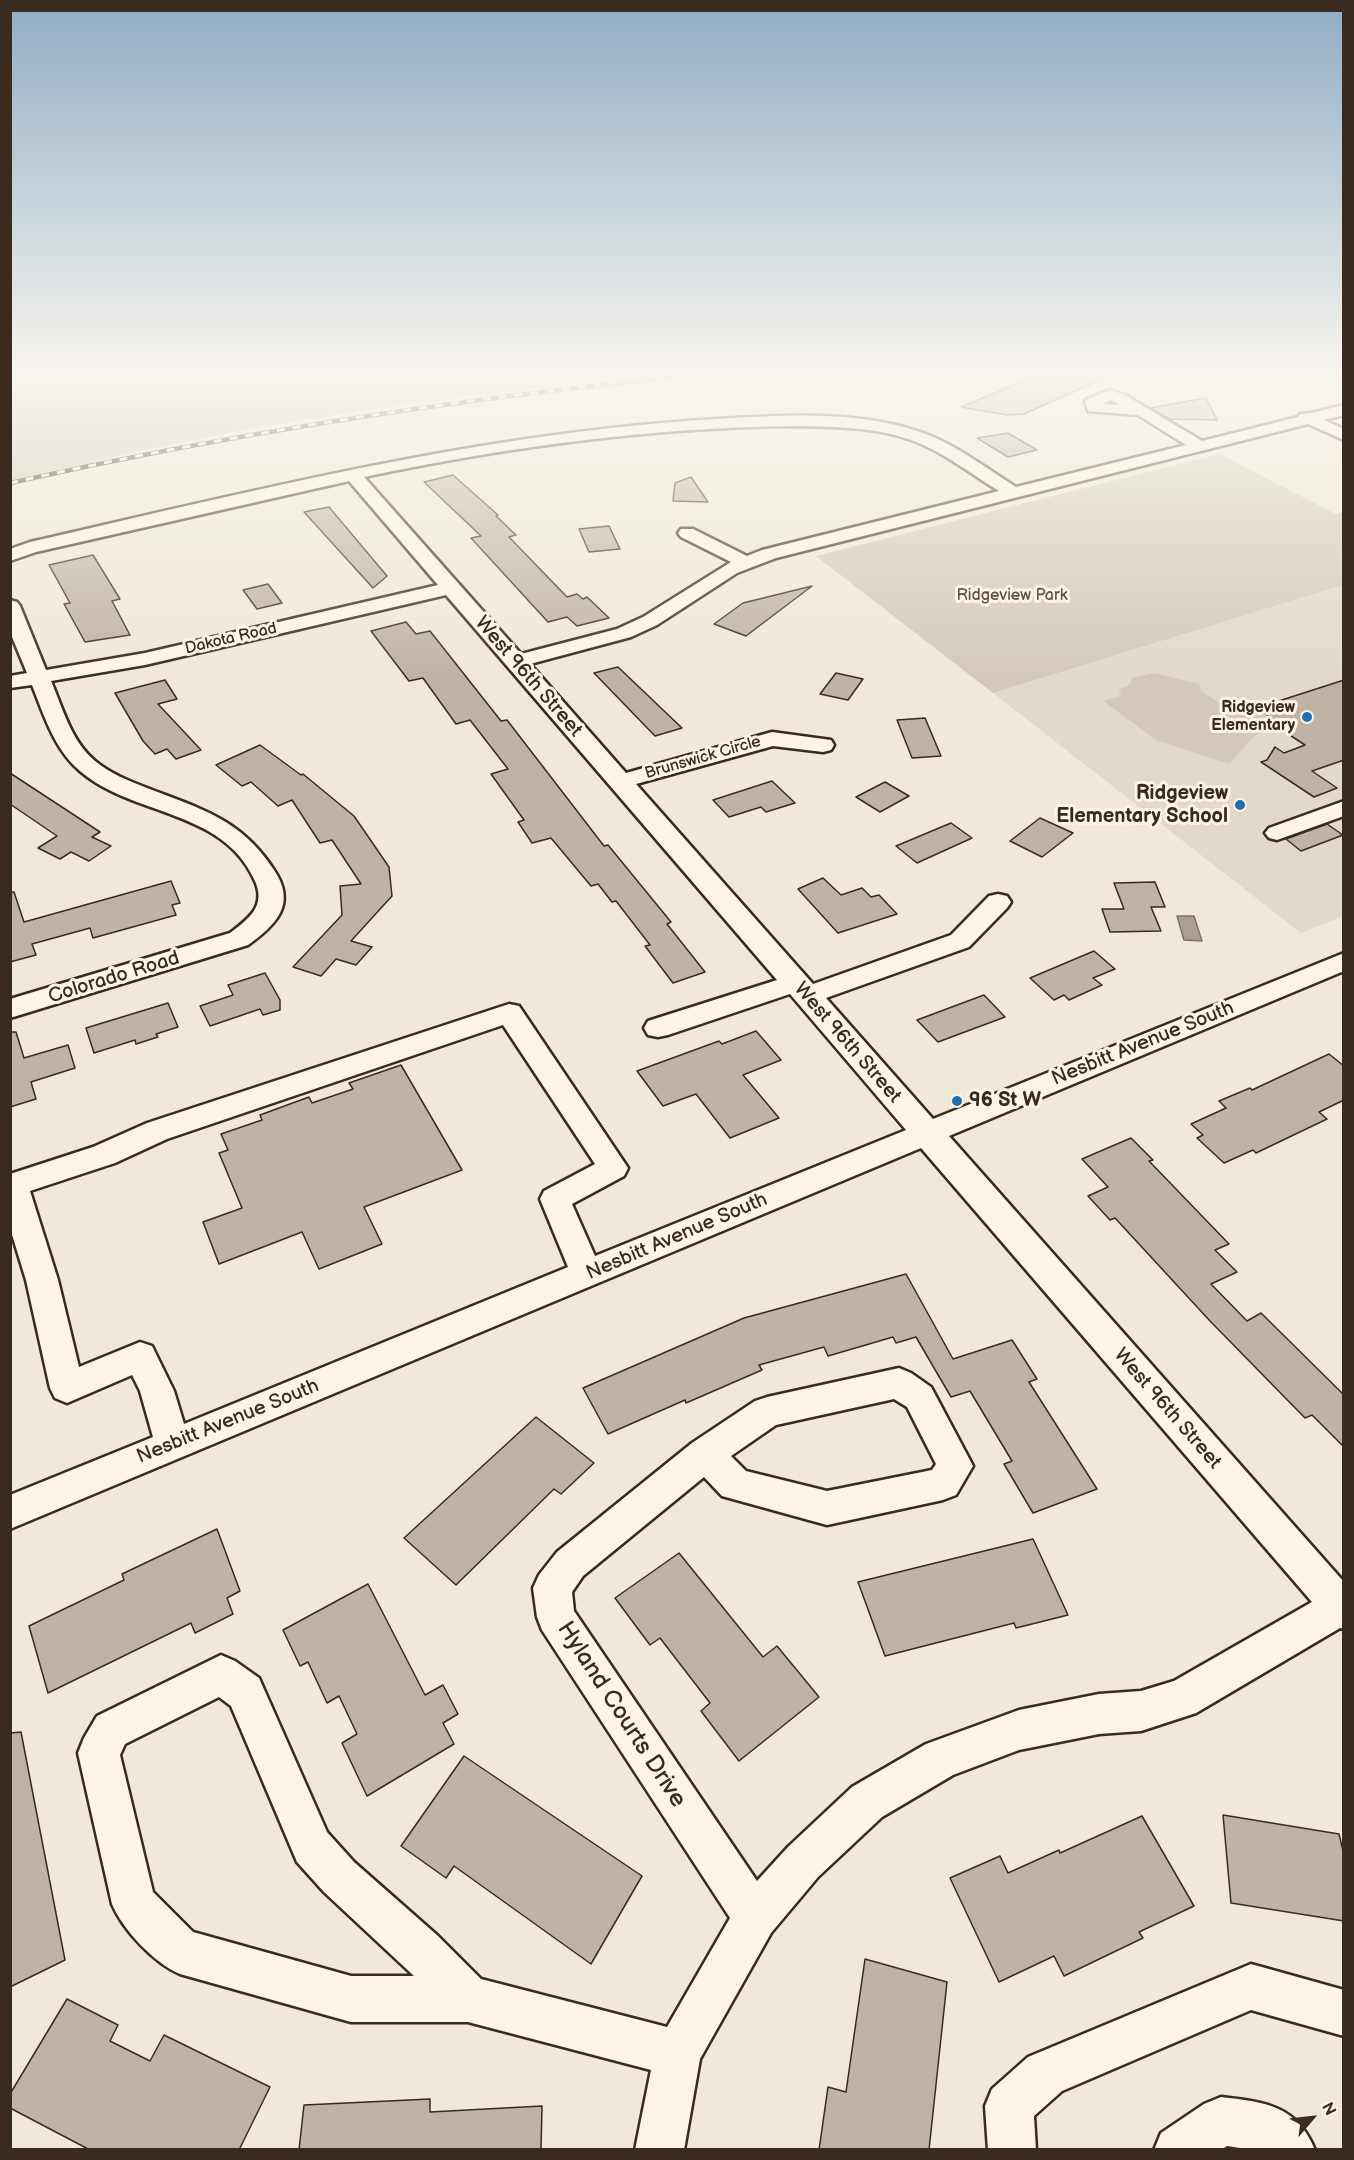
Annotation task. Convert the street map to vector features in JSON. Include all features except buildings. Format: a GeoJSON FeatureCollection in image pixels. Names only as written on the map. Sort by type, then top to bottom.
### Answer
{"type":"FeatureCollection","features":[{"type":"Feature","properties":{"kind":"street"},"geometry":{"type":"LineString","coordinates":[[10,556],[30,548],[340,477]]}},
{"type":"Feature","properties":{"kind":"street","name":"West 96th Street"},"geometry":{"type":"LineString","coordinates":[[354,477],[1342,1609]]}},
{"type":"Feature","properties":{"kind":"street"},"geometry":{"type":"LineString","coordinates":[[987,477],[1013,493]]}},
{"type":"Feature","properties":{"kind":"street"},"geometry":{"type":"LineString","coordinates":[[515,662],[624,633],[650,621],[714,579],[745,562],[1075,477]]}},
{"type":"Feature","properties":{"kind":"street"},"geometry":{"type":"LineString","coordinates":[[687,533],[745,562]]}},
{"type":"Feature","properties":{"kind":"street","name":"Dakota Road"},"geometry":{"type":"LineString","coordinates":[[10,682],[167,654],[450,588]]}},
{"type":"Feature","properties":{"kind":"street","name":"Colorado Road"},"geometry":{"type":"LineString","coordinates":[[10,606],[63,735],[72,751],[108,780],[195,813],[221,827],[243,844],[260,864],[271,884],[273,898],[269,913],[258,926],[239,939],[10,1009]]}},
{"type":"Feature","properties":{"kind":"street","name":"Brunswick Circle"},"geometry":{"type":"LineString","coordinates":[[619,782],[772,739],[823,745]]}},
{"type":"Feature","properties":{"kind":"street"},"geometry":{"type":"LineString","coordinates":[[1277,833],[1344,808]]}},
{"type":"Feature","properties":{"kind":"street"},"geometry":{"type":"LineString","coordinates":[[658,1028],[800,990],[960,941],[998,902]]}},
{"type":"Feature","properties":{"kind":"street","name":"Nesbitt Avenue South"},"geometry":{"type":"LineString","coordinates":[[10,1512],[1344,961]]}},
{"type":"Feature","properties":{"kind":"street"},"geometry":{"type":"LineString","coordinates":[[173,1445],[157,1391],[140,1356],[67,1388],[42,1280],[13,1185],[104,1155],[157,1131],[508,1013],[614,1168],[555,1199],[587,1274]]}},
{"type":"Feature","properties":{"kind":"street","name":"Hyland Courts Drive"},"geometry":{"type":"LineString","coordinates":[[705,1454],[735,1485],[827,1508],[943,1484],[955,1466],[919,1397],[899,1383],[767,1412],[705,1454],[570,1564],[552,1588],[556,1617],[755,1917]]}},
{"type":"Feature","properties":{"kind":"street"},"geometry":{"type":"LineString","coordinates":[[659,2150],[678,2053],[755,1917],[803,1862],[867,1802],[940,1759],[1019,1730],[1099,1714],[1141,1711],[1182,1699],[1342,1609]]}},
{"type":"Feature","properties":{"kind":"street"},"geometry":{"type":"LineString","coordinates":[[468,1999],[422,1952],[339,1877],[312,1847],[245,1692],[221,1675],[111,1730],[99,1753],[134,1904],[180,1951],[351,1998],[468,1999],[678,2053]]}},
{"type":"Feature","properties":{"kind":"street"},"geometry":{"type":"LineString","coordinates":[[1012,2150],[1009,2106],[1045,2074],[1240,1991],[1251,1987],[1344,2013]]}},
{"type":"Feature","properties":{"kind":"street"},"geometry":{"type":"LineString","coordinates":[[1178,2150],[1221,2121],[1266,2127],[1291,2150]]}},
{"type":"Feature","properties":{"kind":"shaded area","name":"Ridgeview Elementary School"},"geometry":{"type":"Polygon","coordinates":[[[1343,585],[1343,916],[1301,933],[993,693],[1343,585]]]}},
{"type":"Feature","properties":{"kind":"shaded area"},"geometry":{"type":"Polygon","coordinates":[[[1177,916],[1194,916],[1202,941],[1184,940],[1177,916]]]}},
{"type":"Feature","properties":{"kind":"green space"},"geometry":{"type":"Polygon","coordinates":[[[11,477],[26,477],[11,480],[11,477]]]}},
{"type":"Feature","properties":{"kind":"green space","name":"Ridgeview Park"},"geometry":{"type":"Polygon","coordinates":[[[1129,477],[1263,477],[1336,514],[1343,512],[1343,585],[993,693],[816,556],[1129,477]]]}},
{"type":"Feature","properties":{"kind":"green space"},"geometry":{"type":"Polygon","coordinates":[[[1155,673],[1199,684],[1201,691],[1221,704],[1247,703],[1284,727],[1255,735],[1229,764],[1156,740],[1103,701],[1121,696],[1119,689],[1128,686],[1133,678],[1155,673]]]}},
{"type":"Feature","properties":{"kind":"railway"},"geometry":{"type":"LineString","coordinates":[[10,483],[39,477]]}},
{"type":"Feature","properties":{"kind":"place","name":"Ridgeview Elementary"},"geometry":{"type":"Point","coordinates":[1307,717]}},
{"type":"Feature","properties":{"kind":"place","name":"Ridgeview Elementary School"},"geometry":{"type":"Point","coordinates":[1240,805]}},
{"type":"Feature","properties":{"kind":"place","name":"96 St W"},"geometry":{"type":"Point","coordinates":[957,1101]}}]}
